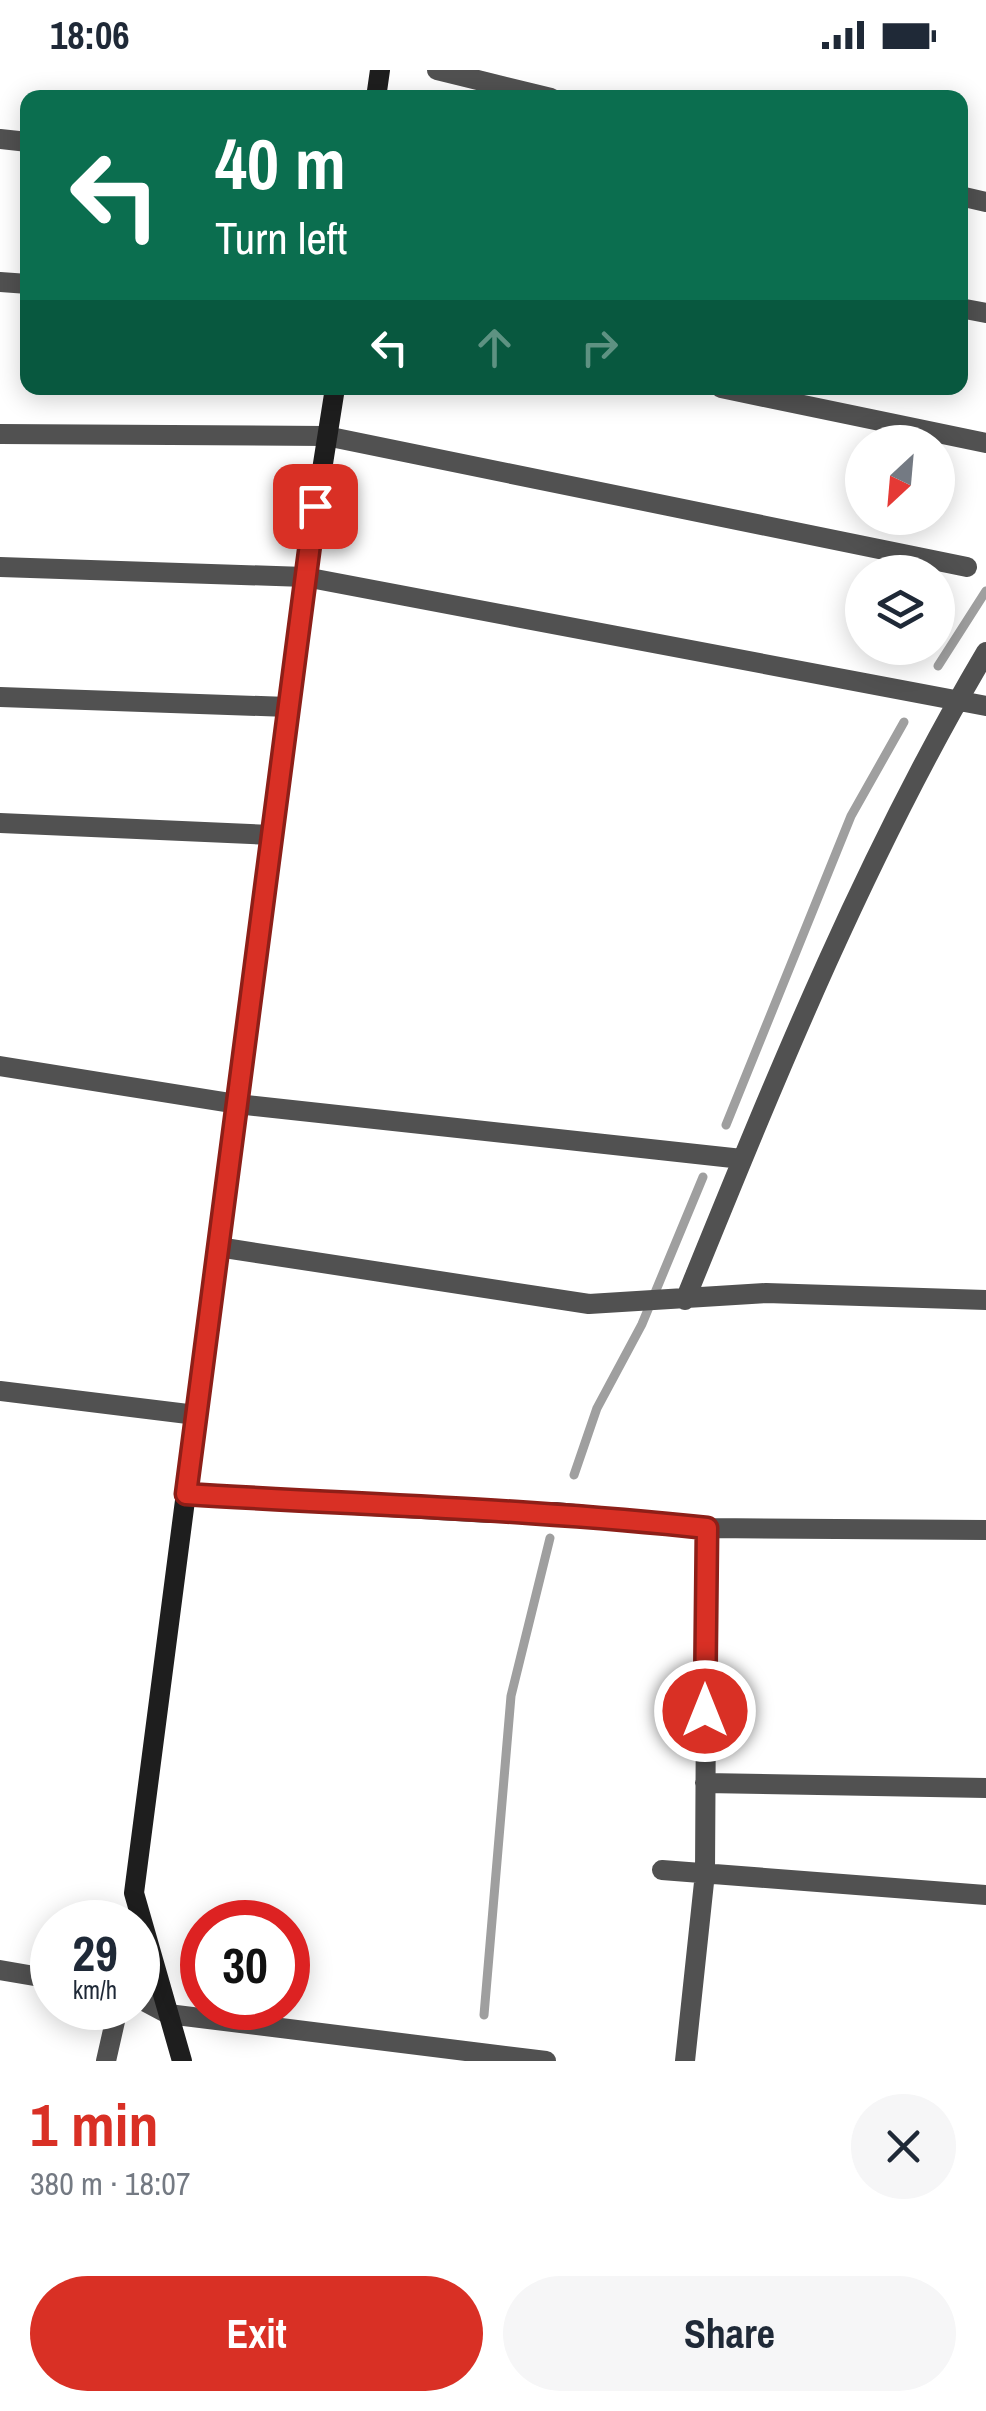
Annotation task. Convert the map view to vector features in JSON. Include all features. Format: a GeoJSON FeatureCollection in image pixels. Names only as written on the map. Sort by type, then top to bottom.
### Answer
{"type":"FeatureCollection","features":[{"type":"Feature","properties":{"kind":"street"},"geometry":{"type":"LineString","coordinates":[[437,70],[518,90]]}},
{"type":"Feature","properties":{"kind":"street"},"geometry":{"type":"LineString","coordinates":[[133,1900],[305,577],[334,395]]}},
{"type":"Feature","properties":{"kind":"street"},"geometry":{"type":"LineString","coordinates":[[755,395],[986,443]]}},
{"type":"Feature","properties":{"kind":"street"},"geometry":{"type":"LineString","coordinates":[[0,434],[326,436],[966,568]]}},
{"type":"Feature","properties":{"kind":"street"},"geometry":{"type":"LineString","coordinates":[[0,568],[305,577],[986,706]]}},
{"type":"Feature","properties":{"kind":"street"},"geometry":{"type":"LineString","coordinates":[[685,1300],[811,989],[957,701],[986,652]]}},
{"type":"Feature","properties":{"kind":"street"},"geometry":{"type":"LineString","coordinates":[[0,697],[288,707]]}},
{"type":"Feature","properties":{"kind":"street"},"geometry":{"type":"LineString","coordinates":[[0,823],[271,835]]}},
{"type":"Feature","properties":{"kind":"street"},"geometry":{"type":"LineString","coordinates":[[0,1066],[236,1104],[742,1160]]}},
{"type":"Feature","properties":{"kind":"street"},"geometry":{"type":"LineString","coordinates":[[218,1246],[589,1304],[766,1293],[986,1300]]}},
{"type":"Feature","properties":{"kind":"street"},"geometry":{"type":"LineString","coordinates":[[0,1391],[196,1415]]}},
{"type":"Feature","properties":{"kind":"street"},"geometry":{"type":"LineString","coordinates":[[186,1494],[490,1513],[556,1512],[707,1528],[986,1530]]}},
{"type":"Feature","properties":{"kind":"street"},"geometry":{"type":"LineString","coordinates":[[686,2061],[704,1873],[707,1528]]}},
{"type":"Feature","properties":{"kind":"street"},"geometry":{"type":"LineString","coordinates":[[705,1783],[986,1788]]}},
{"type":"Feature","properties":{"kind":"street"},"geometry":{"type":"LineString","coordinates":[[662,1870],[986,1894]]}},
{"type":"Feature","properties":{"kind":"street"},"geometry":{"type":"LineString","coordinates":[[134,1892],[182,2061]]}},
{"type":"Feature","properties":{"kind":"street"},"geometry":{"type":"LineString","coordinates":[[0,1970],[30,1975]]}},
{"type":"Feature","properties":{"kind":"street"},"geometry":{"type":"LineString","coordinates":[[160,2010],[168,2014],[546,2061]]}},
{"type":"Feature","properties":{"kind":"street"},"geometry":{"type":"LineString","coordinates":[[106,2061],[113,2030]]}},
{"type":"Feature","properties":{"kind":"waterway"},"geometry":{"type":"LineString","coordinates":[[938,666],[986,591]]}},
{"type":"Feature","properties":{"kind":"waterway"},"geometry":{"type":"LineString","coordinates":[[726,1125],[851,816],[904,722]]}},
{"type":"Feature","properties":{"kind":"waterway"},"geometry":{"type":"LineString","coordinates":[[574,1475],[597,1408],[642,1324],[703,1177]]}},
{"type":"Feature","properties":{"kind":"waterway"},"geometry":{"type":"LineString","coordinates":[[484,2015],[511,1696],[550,1538]]}},
{"type":"Feature","properties":{"kind":"route"},"geometry":{"type":"LineString","coordinates":[[315,506],[186,1494],[490,1513],[556,1512],[707,1528],[705,1711]]}}]}
